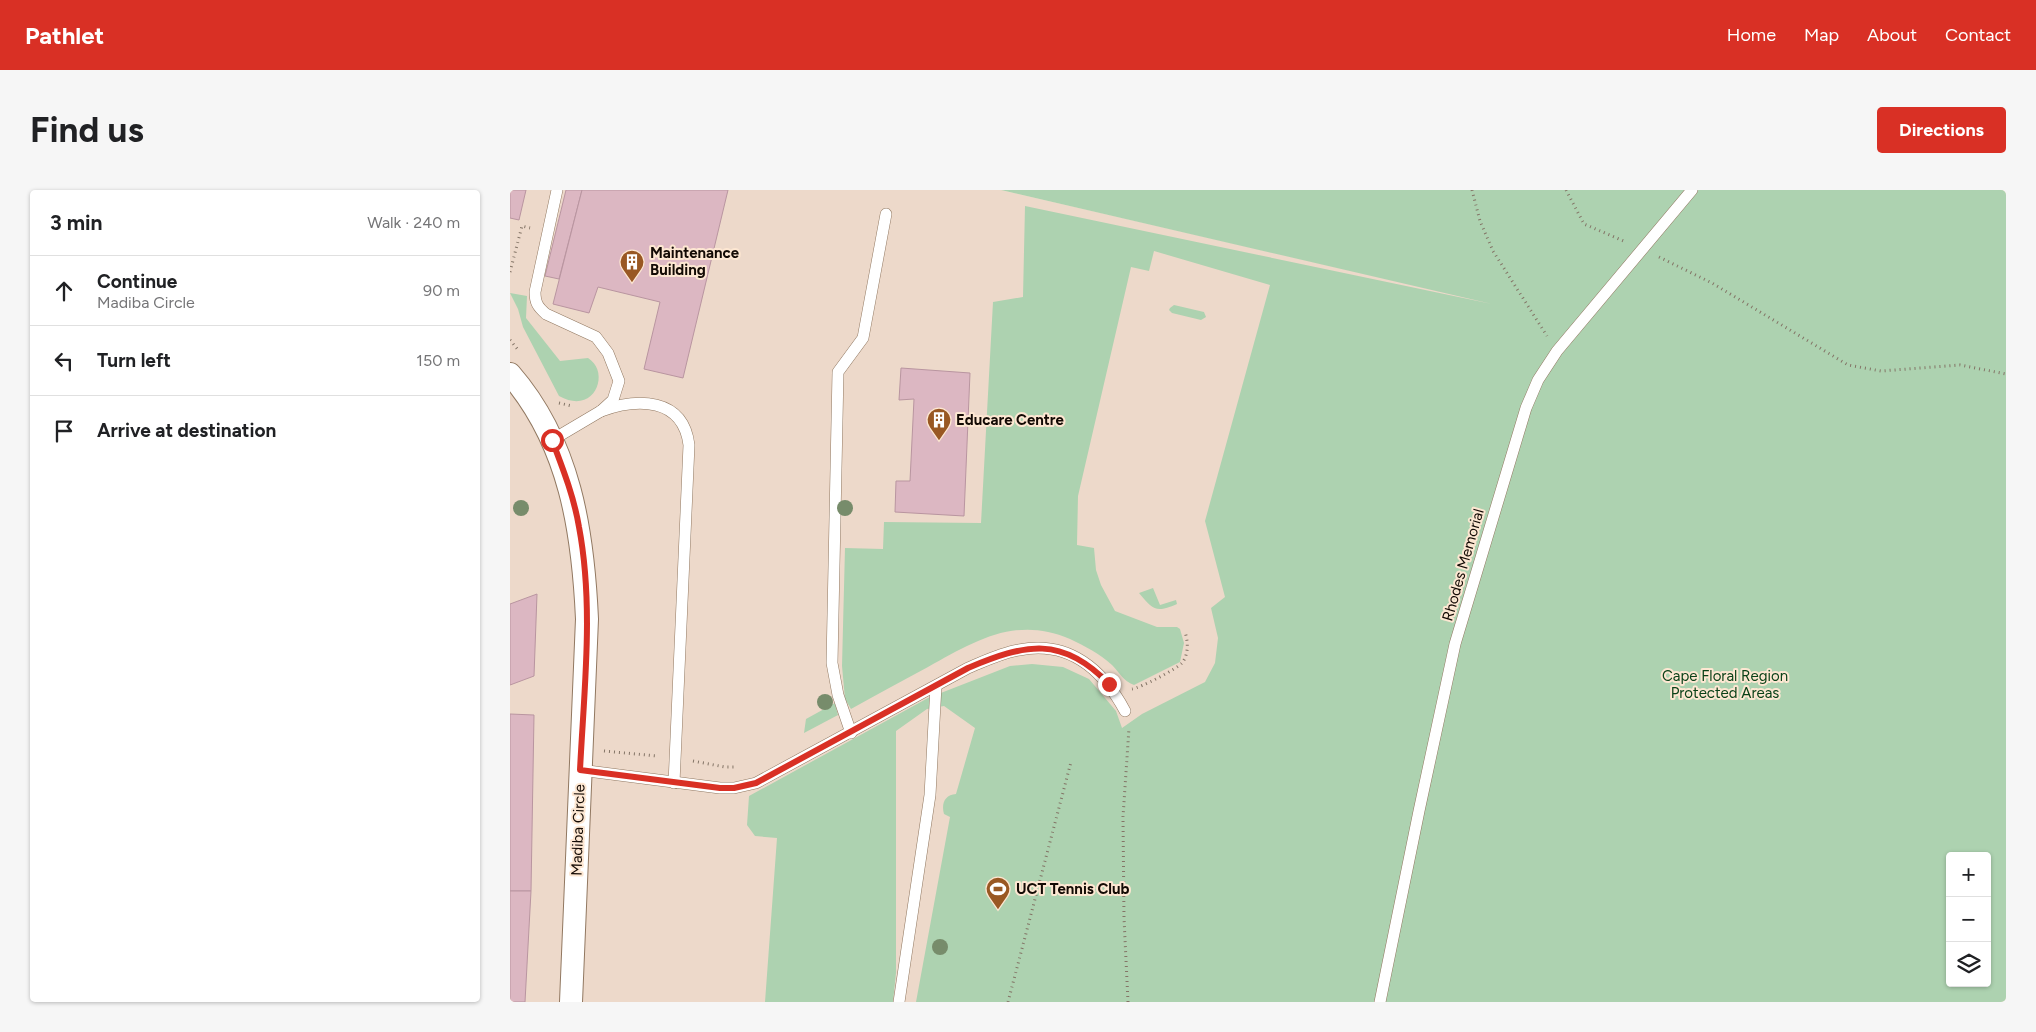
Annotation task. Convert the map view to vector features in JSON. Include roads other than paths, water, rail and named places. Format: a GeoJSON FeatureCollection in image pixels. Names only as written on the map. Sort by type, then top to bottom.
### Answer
{"type":"FeatureCollection","features":[{"type":"Feature","properties":{"kind":"street","name":"Madiba Circle"},"geometry":{"type":"LineString","coordinates":[[510,374],[533,406],[552,440],[571,492],[579,527],[585,574],[587,618],[571,1002]]}},
{"type":"Feature","properties":{"kind":"lane"},"geometry":{"type":"LineString","coordinates":[[552,440],[601,411],[613,400],[619,381],[603,344],[588,332],[546,314],[539,308],[535,300],[535,292],[557,190]]}},
{"type":"Feature","properties":{"kind":"lane","name":"Rhodes Memorial"},"geometry":{"type":"LineString","coordinates":[[1380,1002],[1455,644],[1526,408],[1538,380],[1557,351],[1692,190]]}},
{"type":"Feature","properties":{"kind":"lane"},"geometry":{"type":"LineString","coordinates":[[851,733],[838,695],[832,663],[838,372],[863,338],[886,214]]}},
{"type":"Feature","properties":{"kind":"lane"},"geometry":{"type":"LineString","coordinates":[[601,411],[631,403],[650,404],[667,408],[680,418],[688,432],[689,445],[674,783]]}},
{"type":"Feature","properties":{"kind":"lane"},"geometry":{"type":"LineString","coordinates":[[580,770],[720,788],[734,788],[756,783],[968,668],[999,655],[1019,650],[1053,649],[1071,655],[1097,671],[1109,684],[1125,711]]}},
{"type":"Feature","properties":{"kind":"lane"},"geometry":{"type":"LineString","coordinates":[[899,1002],[930,795],[936,686]]}},
{"type":"Feature","properties":{"kind":"place","name":"Maintenance Building"},"geometry":{"type":"Point","coordinates":[632,283]}},
{"type":"Feature","properties":{"kind":"place","name":"Educare Centre"},"geometry":{"type":"Point","coordinates":[939,441]}},
{"type":"Feature","properties":{"kind":"place","name":"UCT Tennis Club"},"geometry":{"type":"Point","coordinates":[998,910]}},
{"type":"Feature","properties":{"kind":"park label","name":"Cape Floral Region Protected Areas"},"geometry":{"type":"Point","coordinates":[1725,684]}}]}
